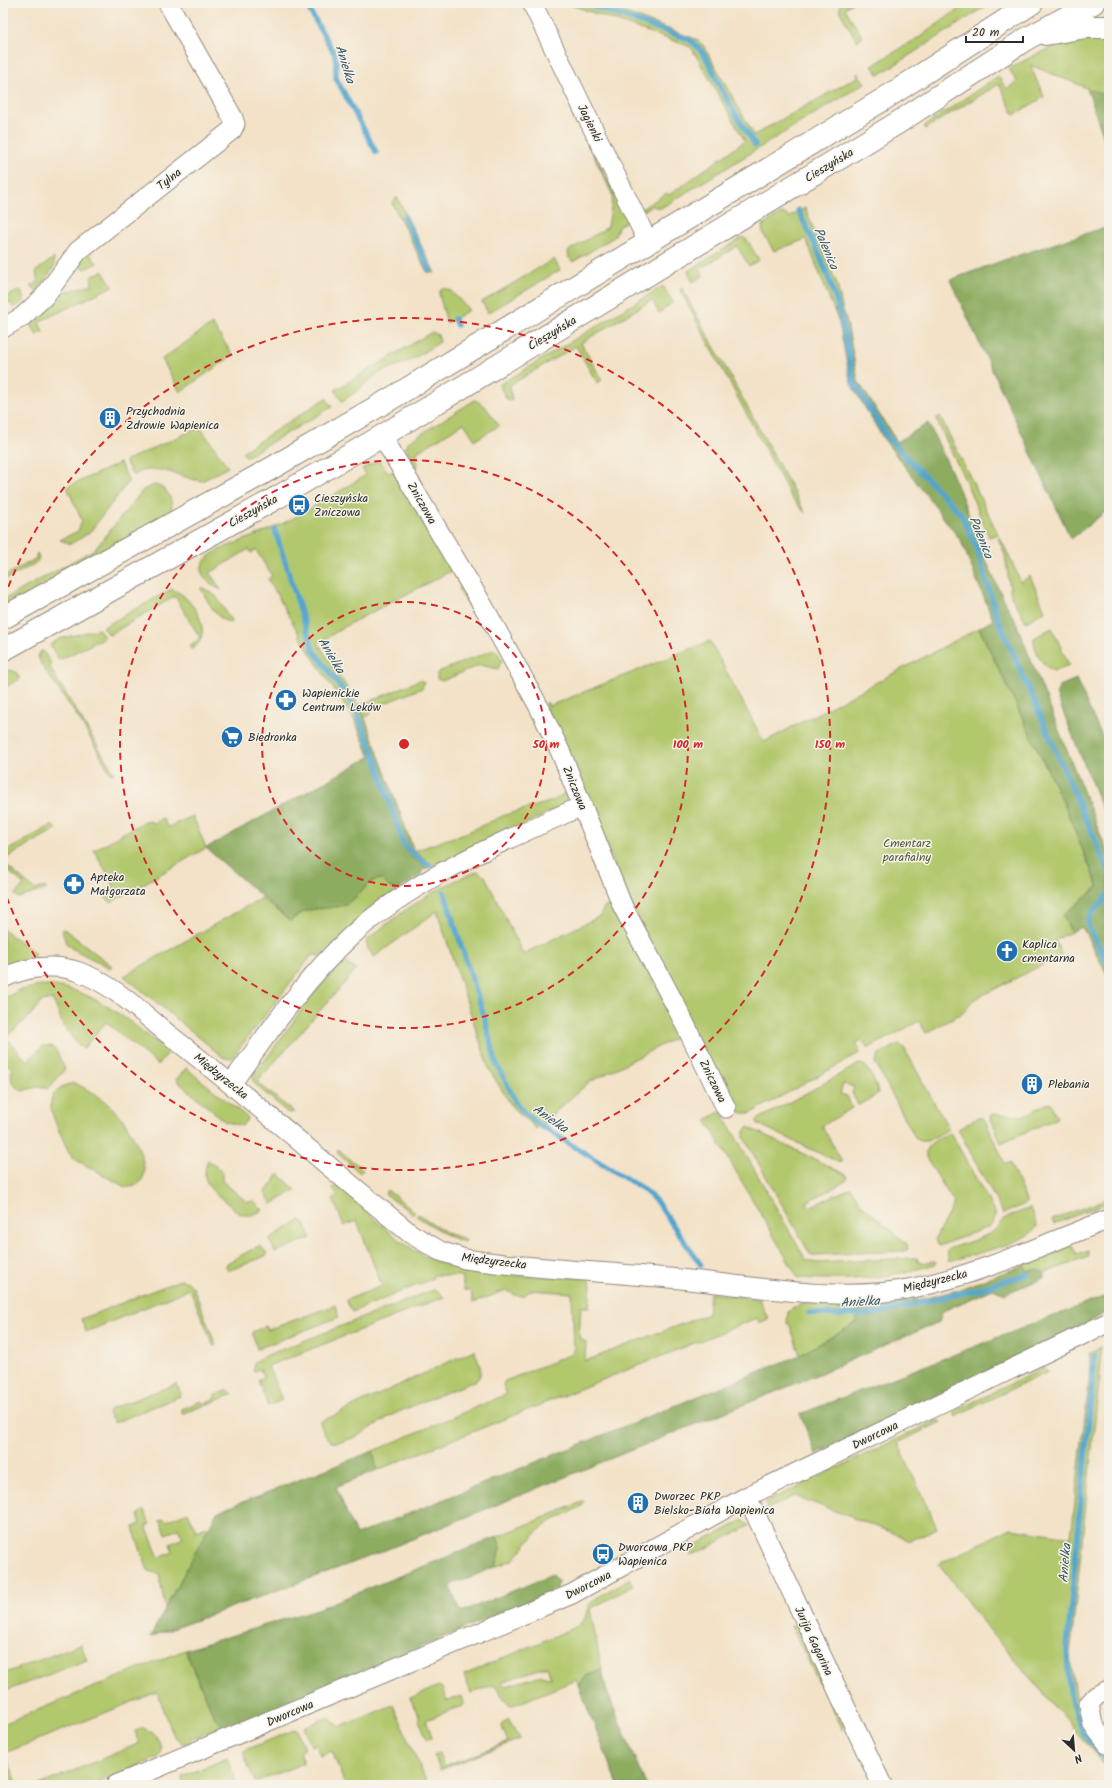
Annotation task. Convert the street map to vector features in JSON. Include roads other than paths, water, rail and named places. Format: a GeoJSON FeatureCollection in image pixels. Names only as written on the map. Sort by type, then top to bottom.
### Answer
{"type":"FeatureCollection","features":[{"type":"Feature","properties":{"kind":"main road"},"geometry":{"type":"LineString","coordinates":[[3,618],[265,472],[392,398],[884,99],[1032,3]]}},
{"type":"Feature","properties":{"kind":"main road","name":"Cieszyńska"},"geometry":{"type":"LineString","coordinates":[[3,650],[278,497],[382,436],[899,122],[1026,39],[1093,3]]}},
{"type":"Feature","properties":{"kind":"main road"},"geometry":{"type":"LineString","coordinates":[[1026,39],[1064,30],[1109,27]]}},
{"type":"Feature","properties":{"kind":"street","name":"Tylna"},"geometry":{"type":"LineString","coordinates":[[3,328],[22,317],[44,297],[78,251],[232,130],[235,124],[233,118],[168,3]]}},
{"type":"Feature","properties":{"kind":"street","name":"Jagienki"},"geometry":{"type":"LineString","coordinates":[[532,3],[648,242]]}},
{"type":"Feature","properties":{"kind":"street","name":"Zniczowa"},"geometry":{"type":"LineString","coordinates":[[382,436],[484,609],[539,707],[561,753],[623,907],[681,1017],[726,1108]]}},
{"type":"Feature","properties":{"kind":"street"},"geometry":{"type":"LineString","coordinates":[[231,1084],[320,969],[343,945],[389,906],[426,881],[484,851],[582,806]]}},
{"type":"Feature","properties":{"kind":"street","name":"Międzyrzecka"},"geometry":{"type":"LineString","coordinates":[[3,978],[28,969],[49,967],[78,971],[97,980],[231,1084],[411,1234],[440,1251],[465,1259],[689,1280],[783,1292],[864,1294],[913,1288],[978,1271],[1109,1219]]}},
{"type":"Feature","properties":{"kind":"street","name":"Dworcowa"},"geometry":{"type":"LineString","coordinates":[[116,1785],[572,1594],[746,1497],[1109,1322]]}},
{"type":"Feature","properties":{"kind":"street","name":"Jurija Gagarina"},"geometry":{"type":"LineString","coordinates":[[746,1497],[753,1508],[882,1785]]}},
{"type":"Feature","properties":{"kind":"street"},"geometry":{"type":"LineString","coordinates":[[1109,1689],[1096,1696],[1089,1704],[1093,1725],[1109,1745]]}},
{"type":"Feature","properties":{"kind":"waterway","name":"Anielka"},"geometry":{"type":"LineString","coordinates":[[307,3],[334,53],[336,60],[336,78],[376,152]]}},
{"type":"Feature","properties":{"kind":"waterway","name":"Palenica"},"geometry":{"type":"LineString","coordinates":[[584,3],[688,39],[695,44],[705,56],[719,85],[755,145]]}},
{"type":"Feature","properties":{"kind":"waterway","name":"Palenica"},"geometry":{"type":"LineString","coordinates":[[798,210],[834,293],[844,330],[854,383],[888,438],[961,514],[976,546],[998,619],[1109,872]]}},
{"type":"Feature","properties":{"kind":"waterway","name":"Anielka"},"geometry":{"type":"LineString","coordinates":[[404,217],[430,270]]}},
{"type":"Feature","properties":{"kind":"waterway","name":"Anielka"},"geometry":{"type":"LineString","coordinates":[[454,319],[457,325]]}},
{"type":"Feature","properties":{"kind":"waterway","name":"Anielka"},"geometry":{"type":"LineString","coordinates":[[275,530],[313,650],[345,693],[356,711],[375,757],[403,843],[410,852],[430,866]]}},
{"type":"Feature","properties":{"kind":"waterway","name":"Anielka"},"geometry":{"type":"LineString","coordinates":[[444,892],[484,1016],[496,1063],[518,1106],[533,1121],[643,1189],[656,1201],[701,1265]]}},
{"type":"Feature","properties":{"kind":"waterway","name":"Palenica"},"geometry":{"type":"LineString","coordinates":[[1109,893],[1088,920],[1088,925],[1109,968]]}},
{"type":"Feature","properties":{"kind":"waterway","name":"Anielka"},"geometry":{"type":"LineString","coordinates":[[809,1313],[840,1315],[874,1314],[975,1290],[1028,1274]]}},
{"type":"Feature","properties":{"kind":"waterway","name":"Anielka"},"geometry":{"type":"LineString","coordinates":[[1095,1355],[1067,1647],[1070,1690],[1074,1712],[1083,1732],[1109,1763]]}},
{"type":"Feature","properties":{"kind":"place","name":"Przychodnia Zdrowie Wapienica"},"geometry":{"type":"Point","coordinates":[110,418]}},
{"type":"Feature","properties":{"kind":"place","name":"Cieszyńska Zniczowa"},"geometry":{"type":"Point","coordinates":[299,505]}},
{"type":"Feature","properties":{"kind":"place","name":"Wapienickie Centrum Leków"},"geometry":{"type":"Point","coordinates":[286,700]}},
{"type":"Feature","properties":{"kind":"place","name":"Biedronka"},"geometry":{"type":"Point","coordinates":[232,737]}},
{"type":"Feature","properties":{"kind":"place","name":"Apteka Małgorzata"},"geometry":{"type":"Point","coordinates":[74,884]}},
{"type":"Feature","properties":{"kind":"place","name":"Kaplica cmentarna"},"geometry":{"type":"Point","coordinates":[1007,951]}},
{"type":"Feature","properties":{"kind":"place","name":"Plebania"},"geometry":{"type":"Point","coordinates":[1032,1084]}},
{"type":"Feature","properties":{"kind":"place","name":"Dworzec PKP Bielsko-Biała Wapienica"},"geometry":{"type":"Point","coordinates":[638,1503]}},
{"type":"Feature","properties":{"kind":"place","name":"Dworcowa PKP Wapienica"},"geometry":{"type":"Point","coordinates":[603,1554]}},
{"type":"Feature","properties":{"kind":"park label","name":"Cmentarz parafialny"},"geometry":{"type":"Point","coordinates":[907,850]}}]}
